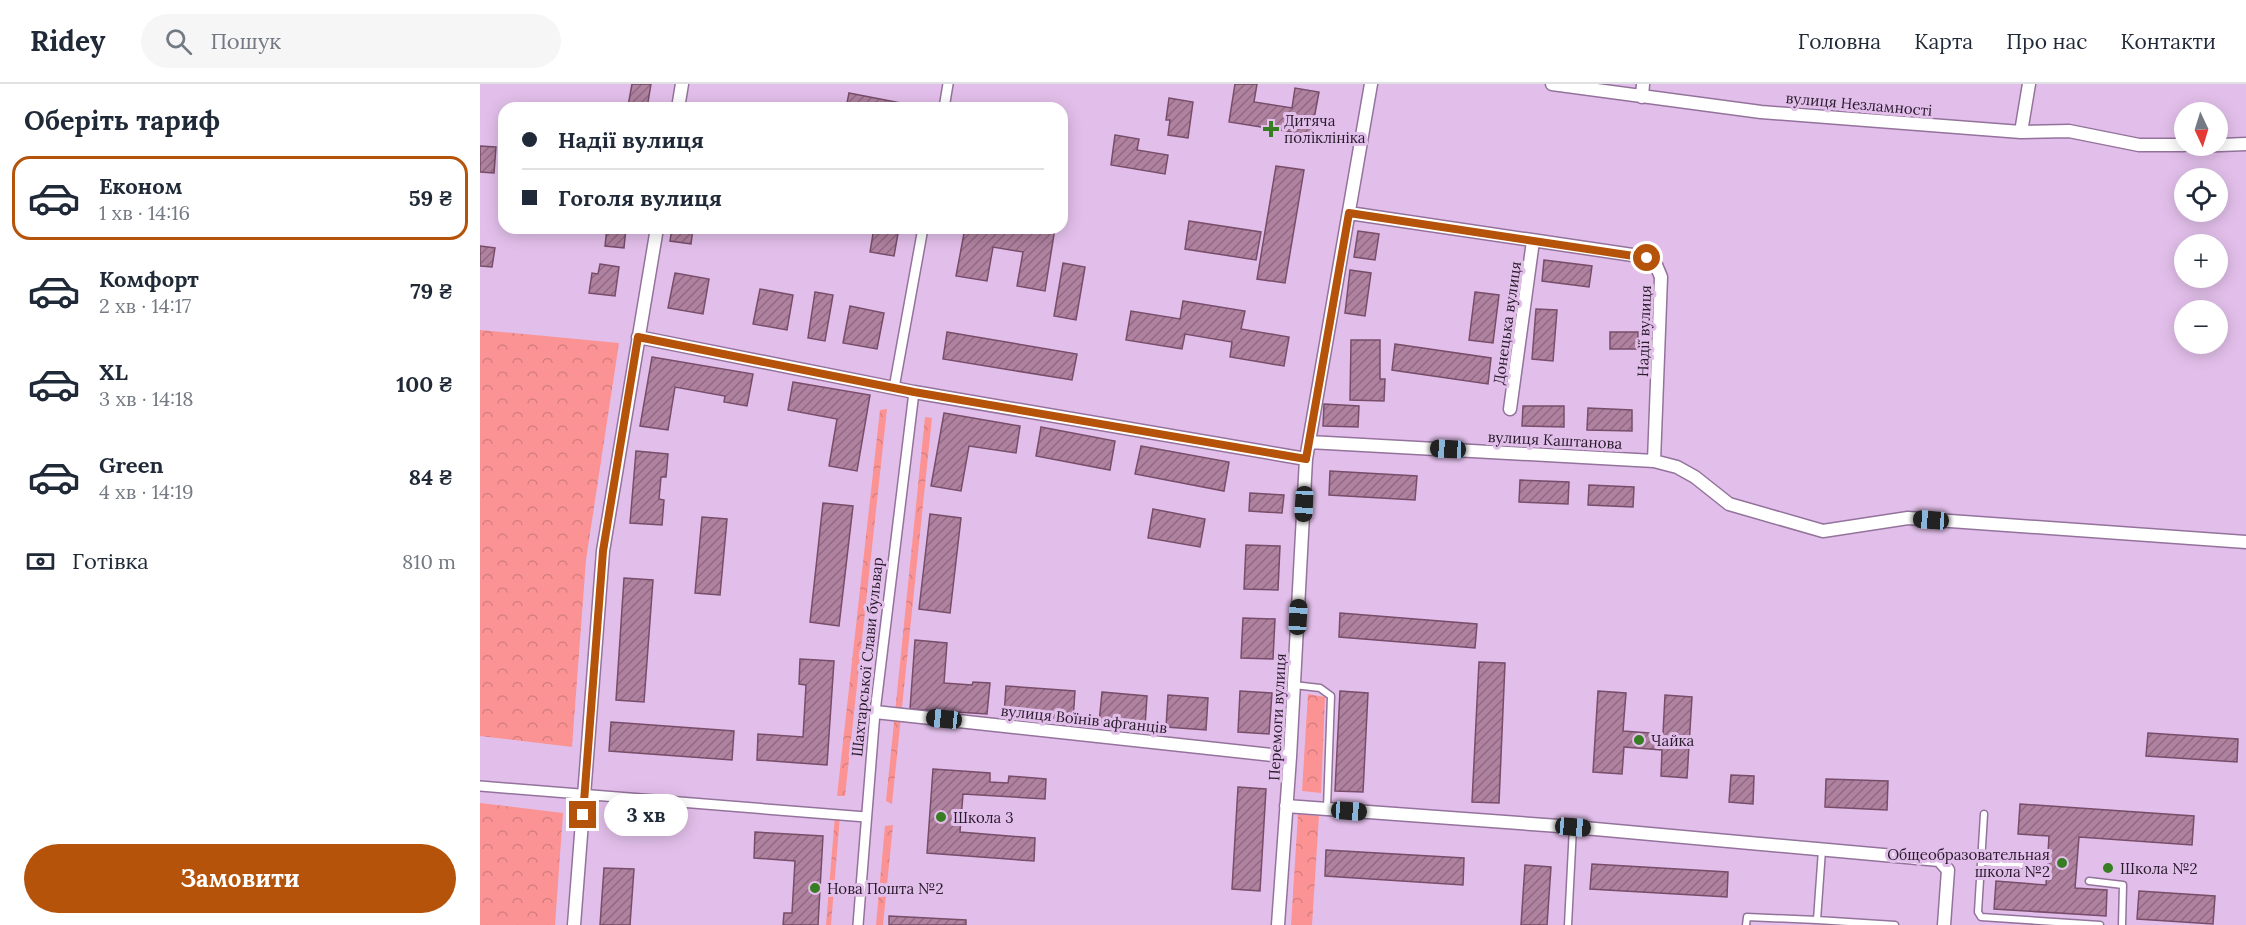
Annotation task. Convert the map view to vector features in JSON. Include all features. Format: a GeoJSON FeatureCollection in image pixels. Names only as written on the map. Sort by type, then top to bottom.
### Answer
{"type":"FeatureCollection","features":[{"type":"Feature","properties":{"kind":"street"},"geometry":{"type":"LineString","coordinates":[[679,102],[682,84]]}},
{"type":"Feature","properties":{"kind":"street"},"geometry":{"type":"LineString","coordinates":[[945,102],[948,84]]}},
{"type":"Feature","properties":{"kind":"street","name":"Перемоги вулиця"},"geometry":{"type":"LineString","coordinates":[[1278,925],[1290,757],[1306,459],[1371,84]]}},
{"type":"Feature","properties":{"kind":"street","name":"вулиця Незламності"},"geometry":{"type":"LineString","coordinates":[[1552,84],[1642,90],[1761,112],[2021,132],[2069,131],[2139,145],[2174,145]]}},
{"type":"Feature","properties":{"kind":"street"},"geometry":{"type":"LineString","coordinates":[[2021,132],[2029,84]]}},
{"type":"Feature","properties":{"kind":"street"},"geometry":{"type":"LineString","coordinates":[[2228,145],[2246,144]]}},
{"type":"Feature","properties":{"kind":"street","name":"Надії вулиця"},"geometry":{"type":"LineString","coordinates":[[1349,213],[1647,258],[1656,265],[1661,277],[1654,461]]}},
{"type":"Feature","properties":{"kind":"street"},"geometry":{"type":"LineString","coordinates":[[574,925],[603,551],[656,234]]}},
{"type":"Feature","properties":{"kind":"street"},"geometry":{"type":"LineString","coordinates":[[894,388],[922,234]]}},
{"type":"Feature","properties":{"kind":"street","name":"Донецька вулиця"},"geometry":{"type":"LineString","coordinates":[[1510,409],[1533,241]]}},
{"type":"Feature","properties":{"kind":"street"},"geometry":{"type":"LineString","coordinates":[[638,337],[914,392],[1306,459]]}},
{"type":"Feature","properties":{"kind":"street","name":"Шахтарської Слави бульвар"},"geometry":{"type":"LineString","coordinates":[[858,925],[875,712],[914,392]]}},
{"type":"Feature","properties":{"kind":"street","name":"вулиця Каштанова"},"geometry":{"type":"LineString","coordinates":[[1310,441],[1654,461],[1677,467],[1695,477],[1729,504],[1823,531],[1908,518],[2246,542]]}},
{"type":"Feature","properties":{"kind":"street","name":"вулиця Воїнів афганців"},"geometry":{"type":"LineString","coordinates":[[875,712],[1290,757]]}},
{"type":"Feature","properties":{"kind":"street"},"geometry":{"type":"LineString","coordinates":[[480,786],[866,817]]}},
{"type":"Feature","properties":{"kind":"street"},"geometry":{"type":"LineString","coordinates":[[1286,806],[1573,827],[1939,860],[1948,870],[1944,925]]}},
{"type":"Feature","properties":{"kind":"lane"},"geometry":{"type":"LineString","coordinates":[[1294,685],[1320,688],[1331,696],[1327,809]]}},
{"type":"Feature","properties":{"kind":"lane"},"geometry":{"type":"LineString","coordinates":[[1984,814],[1978,912],[1981,917],[2100,925]]}},
{"type":"Feature","properties":{"kind":"lane"},"geometry":{"type":"LineString","coordinates":[[1568,925],[1573,827]]}},
{"type":"Feature","properties":{"kind":"lane"},"geometry":{"type":"LineString","coordinates":[[1817,920],[1822,850]]}},
{"type":"Feature","properties":{"kind":"lane"},"geometry":{"type":"LineString","coordinates":[[1981,862],[2021,864]]}},
{"type":"Feature","properties":{"kind":"lane"},"geometry":{"type":"LineString","coordinates":[[2089,881],[2123,885],[2122,925]]}},
{"type":"Feature","properties":{"kind":"lane"},"geometry":{"type":"LineString","coordinates":[[1746,925],[1747,917],[1895,925]]}},
{"type":"Feature","properties":{"kind":"green space"},"geometry":{"type":"Polygon","coordinates":[[[480,330],[619,343],[586,560],[572,747],[480,736],[480,330]]]}},
{"type":"Feature","properties":{"kind":"green space"},"geometry":{"type":"Polygon","coordinates":[[[887,409],[845,796],[837,796],[880,410],[887,409]]]}},
{"type":"Feature","properties":{"kind":"green space"},"geometry":{"type":"Polygon","coordinates":[[[925,417],[932,418],[892,804],[886,801],[925,417]]]}},
{"type":"Feature","properties":{"kind":"green space"},"geometry":{"type":"Polygon","coordinates":[[[1308,694],[1325,697],[1321,793],[1302,791],[1308,694]]]}},
{"type":"Feature","properties":{"kind":"green space"},"geometry":{"type":"Polygon","coordinates":[[[480,803],[563,813],[555,925],[480,925],[480,803]]]}},
{"type":"Feature","properties":{"kind":"green space"},"geometry":{"type":"Polygon","coordinates":[[[1298,814],[1319,816],[1312,925],[1291,925],[1298,814]]]}},
{"type":"Feature","properties":{"kind":"green space"},"geometry":{"type":"Polygon","coordinates":[[[835,815],[840,816],[831,925],[826,925],[835,815]]]}},
{"type":"Feature","properties":{"kind":"green space"},"geometry":{"type":"Polygon","coordinates":[[[893,825],[883,925],[876,925],[885,826],[893,825]]]}},
{"type":"Feature","properties":{"kind":"building"},"geometry":{"type":"Polygon","coordinates":[[[632,84],[651,84],[648,102],[629,102],[632,84]]]}},
{"type":"Feature","properties":{"kind":"building"},"geometry":{"type":"Polygon","coordinates":[[[1235,84],[1257,84],[1254,102],[1292,108],[1295,88],[1319,92],[1311,135],[1229,122],[1235,84]]]}},
{"type":"Feature","properties":{"kind":"building"},"geometry":{"type":"Polygon","coordinates":[[[849,93],[896,102],[847,102],[849,93]]]}},
{"type":"Feature","properties":{"kind":"building"},"geometry":{"type":"Polygon","coordinates":[[[1169,98],[1193,102],[1188,138],[1168,135],[1170,120],[1166,120],[1169,98]]]}},
{"type":"Feature","properties":{"kind":"building"},"geometry":{"type":"Polygon","coordinates":[[[1115,135],[1139,139],[1137,150],[1168,155],[1165,174],[1111,165],[1115,135]]]}},
{"type":"Feature","properties":{"kind":"building"},"geometry":{"type":"Polygon","coordinates":[[[480,146],[496,147],[494,173],[480,172],[480,146]]]}},
{"type":"Feature","properties":{"kind":"building"},"geometry":{"type":"Polygon","coordinates":[[[1276,166],[1304,170],[1285,283],[1257,279],[1276,166]]]}},
{"type":"Feature","properties":{"kind":"building"},"geometry":{"type":"Polygon","coordinates":[[[1189,221],[1261,232],[1256,260],[1185,249],[1189,221]]]}},
{"type":"Feature","properties":{"kind":"building"},"geometry":{"type":"Polygon","coordinates":[[[1358,231],[1379,234],[1375,260],[1354,257],[1358,231]]]}},
{"type":"Feature","properties":{"kind":"building"},"geometry":{"type":"Polygon","coordinates":[[[606,234],[625,234],[624,248],[605,246],[606,234]]]}},
{"type":"Feature","properties":{"kind":"building"},"geometry":{"type":"Polygon","coordinates":[[[671,234],[692,234],[691,244],[670,241],[671,234]]]}},
{"type":"Feature","properties":{"kind":"building"},"geometry":{"type":"Polygon","coordinates":[[[873,234],[898,234],[894,256],[870,252],[873,234]]]}},
{"type":"Feature","properties":{"kind":"building"},"geometry":{"type":"Polygon","coordinates":[[[964,234],[1054,234],[1045,291],[1017,286],[1023,252],[993,247],[987,281],[956,276],[964,234]]]}},
{"type":"Feature","properties":{"kind":"building"},"geometry":{"type":"Polygon","coordinates":[[[480,246],[495,248],[492,267],[480,266],[480,246]]]}},
{"type":"Feature","properties":{"kind":"building"},"geometry":{"type":"Polygon","coordinates":[[[1544,260],[1592,266],[1589,287],[1542,281],[1544,260]]]}},
{"type":"Feature","properties":{"kind":"building"},"geometry":{"type":"Polygon","coordinates":[[[1063,263],[1085,267],[1076,320],[1054,316],[1063,263]]]}},
{"type":"Feature","properties":{"kind":"building"},"geometry":{"type":"Polygon","coordinates":[[[600,264],[619,267],[615,296],[589,293],[592,273],[598,274],[600,264]]]}},
{"type":"Feature","properties":{"kind":"building"},"geometry":{"type":"Polygon","coordinates":[[[1350,270],[1371,273],[1365,316],[1345,313],[1350,270]]]}},
{"type":"Feature","properties":{"kind":"building"},"geometry":{"type":"Polygon","coordinates":[[[675,273],[709,279],[703,314],[668,308],[675,273]]]}},
{"type":"Feature","properties":{"kind":"building"},"geometry":{"type":"Polygon","coordinates":[[[760,289],[793,295],[787,330],[753,324],[760,289]]]}},
{"type":"Feature","properties":{"kind":"building"},"geometry":{"type":"Polygon","coordinates":[[[815,292],[833,295],[825,341],[808,338],[815,292]]]}},
{"type":"Feature","properties":{"kind":"building"},"geometry":{"type":"Polygon","coordinates":[[[1475,292],[1499,295],[1493,343],[1469,340],[1475,292]]]}},
{"type":"Feature","properties":{"kind":"building"},"geometry":{"type":"Polygon","coordinates":[[[1183,301],[1245,311],[1241,329],[1289,337],[1284,366],[1230,357],[1232,342],[1185,334],[1182,349],[1126,340],[1131,311],[1180,319],[1183,301]]]}},
{"type":"Feature","properties":{"kind":"building"},"geometry":{"type":"Polygon","coordinates":[[[850,306],[884,313],[877,349],[843,343],[850,306]]]}},
{"type":"Feature","properties":{"kind":"building"},"geometry":{"type":"Polygon","coordinates":[[[1536,309],[1557,310],[1553,361],[1532,359],[1536,309]]]}},
{"type":"Feature","properties":{"kind":"building"},"geometry":{"type":"Polygon","coordinates":[[[947,332],[1077,354],[1072,380],[943,359],[947,332]]]}},
{"type":"Feature","properties":{"kind":"building"},"geometry":{"type":"Polygon","coordinates":[[[1610,332],[1638,332],[1638,349],[1610,349],[1610,332]]]}},
{"type":"Feature","properties":{"kind":"building"},"geometry":{"type":"Polygon","coordinates":[[[1351,340],[1380,340],[1380,379],[1385,379],[1384,401],[1350,400],[1351,340]]]}},
{"type":"Feature","properties":{"kind":"building"},"geometry":{"type":"Polygon","coordinates":[[[1395,344],[1491,358],[1488,384],[1392,370],[1395,344]]]}},
{"type":"Feature","properties":{"kind":"building"},"geometry":{"type":"Polygon","coordinates":[[[652,357],[753,374],[747,406],[724,402],[725,396],[675,387],[668,430],[640,426],[652,357]]]}},
{"type":"Feature","properties":{"kind":"building"},"geometry":{"type":"Polygon","coordinates":[[[793,382],[870,395],[857,471],[829,466],[837,419],[788,410],[793,382]]]}},
{"type":"Feature","properties":{"kind":"building"},"geometry":{"type":"Polygon","coordinates":[[[1324,404],[1359,406],[1358,427],[1323,426],[1324,404]]]}},
{"type":"Feature","properties":{"kind":"building"},"geometry":{"type":"Polygon","coordinates":[[[1523,406],[1564,406],[1564,427],[1522,426],[1523,406]]]}},
{"type":"Feature","properties":{"kind":"building"},"geometry":{"type":"Polygon","coordinates":[[[1588,408],[1632,410],[1632,431],[1587,430],[1588,408]]]}},
{"type":"Feature","properties":{"kind":"building"},"geometry":{"type":"Polygon","coordinates":[[[944,413],[1020,426],[1016,453],[969,446],[961,491],[931,486],[944,413]]]}},
{"type":"Feature","properties":{"kind":"building"},"geometry":{"type":"Polygon","coordinates":[[[1041,427],[1115,441],[1110,470],[1036,456],[1041,427]]]}},
{"type":"Feature","properties":{"kind":"building"},"geometry":{"type":"Polygon","coordinates":[[[1141,446],[1229,462],[1224,491],[1135,474],[1141,446]]]}},
{"type":"Feature","properties":{"kind":"building"},"geometry":{"type":"Polygon","coordinates":[[[636,451],[668,454],[666,477],[661,477],[659,499],[664,500],[662,525],[630,523],[636,451]]]}},
{"type":"Feature","properties":{"kind":"building"},"geometry":{"type":"Polygon","coordinates":[[[1330,471],[1417,476],[1415,500],[1329,495],[1330,471]]]}},
{"type":"Feature","properties":{"kind":"building"},"geometry":{"type":"Polygon","coordinates":[[[1520,480],[1569,482],[1568,504],[1519,502],[1520,480]]]}},
{"type":"Feature","properties":{"kind":"building"},"geometry":{"type":"Polygon","coordinates":[[[1589,485],[1634,487],[1633,507],[1588,505],[1589,485]]]}},
{"type":"Feature","properties":{"kind":"building"},"geometry":{"type":"Polygon","coordinates":[[[1250,493],[1284,495],[1282,513],[1249,511],[1250,493]]]}},
{"type":"Feature","properties":{"kind":"building"},"geometry":{"type":"Polygon","coordinates":[[[823,503],[853,506],[839,626],[810,622],[823,503]]]}},
{"type":"Feature","properties":{"kind":"building"},"geometry":{"type":"Polygon","coordinates":[[[1153,509],[1205,519],[1200,547],[1148,538],[1153,509]]]}},
{"type":"Feature","properties":{"kind":"building"},"geometry":{"type":"Polygon","coordinates":[[[930,514],[961,518],[950,613],[919,609],[930,514]]]}},
{"type":"Feature","properties":{"kind":"building"},"geometry":{"type":"Polygon","coordinates":[[[702,517],[727,519],[720,595],[695,593],[702,517]]]}},
{"type":"Feature","properties":{"kind":"building"},"geometry":{"type":"Polygon","coordinates":[[[1246,545],[1280,546],[1278,590],[1244,589],[1246,545]]]}},
{"type":"Feature","properties":{"kind":"building"},"geometry":{"type":"Polygon","coordinates":[[[624,578],[653,580],[644,702],[616,700],[624,578]]]}},
{"type":"Feature","properties":{"kind":"building"},"geometry":{"type":"Polygon","coordinates":[[[1340,613],[1477,624],[1475,648],[1339,637],[1340,613]]]}},
{"type":"Feature","properties":{"kind":"building"},"geometry":{"type":"Polygon","coordinates":[[[1243,618],[1275,619],[1273,659],[1241,658],[1243,618]]]}},
{"type":"Feature","properties":{"kind":"building"},"geometry":{"type":"Polygon","coordinates":[[[915,640],[947,643],[944,683],[972,685],[973,682],[990,683],[987,714],[910,709],[915,640]]]}},
{"type":"Feature","properties":{"kind":"building"},"geometry":{"type":"Polygon","coordinates":[[[800,659],[834,661],[827,765],[757,760],[758,734],[803,737],[806,685],[799,684],[800,659]]]}},
{"type":"Feature","properties":{"kind":"building"},"geometry":{"type":"Polygon","coordinates":[[[1479,662],[1505,663],[1499,803],[1472,802],[1479,662]]]}},
{"type":"Feature","properties":{"kind":"building"},"geometry":{"type":"Polygon","coordinates":[[[1006,686],[1075,691],[1073,720],[1004,716],[1006,686]]]}},
{"type":"Feature","properties":{"kind":"building"},"geometry":{"type":"Polygon","coordinates":[[[1240,691],[1272,693],[1269,734],[1238,732],[1240,691]]]}},
{"type":"Feature","properties":{"kind":"building"},"geometry":{"type":"Polygon","coordinates":[[[1340,691],[1368,693],[1363,792],[1335,791],[1340,691]]]}},
{"type":"Feature","properties":{"kind":"building"},"geometry":{"type":"Polygon","coordinates":[[[1598,691],[1626,693],[1623,731],[1663,734],[1665,695],[1692,697],[1687,778],[1661,776],[1662,750],[1624,747],[1622,774],[1593,772],[1598,691]]]}},
{"type":"Feature","properties":{"kind":"building"},"geometry":{"type":"Polygon","coordinates":[[[1102,692],[1147,696],[1145,726],[1099,723],[1102,692]]]}},
{"type":"Feature","properties":{"kind":"building"},"geometry":{"type":"Polygon","coordinates":[[[1168,695],[1208,698],[1206,730],[1166,727],[1168,695]]]}},
{"type":"Feature","properties":{"kind":"building"},"geometry":{"type":"Polygon","coordinates":[[[611,722],[734,731],[732,760],[609,751],[611,722]]]}},
{"type":"Feature","properties":{"kind":"building"},"geometry":{"type":"Polygon","coordinates":[[[2148,733],[2238,739],[2237,762],[2146,756],[2148,733]]]}},
{"type":"Feature","properties":{"kind":"building"},"geometry":{"type":"Polygon","coordinates":[[[933,769],[990,773],[990,782],[1008,783],[1009,776],[1046,779],[1045,799],[963,794],[960,832],[1035,838],[1034,861],[927,853],[933,769]]]}},
{"type":"Feature","properties":{"kind":"building"},"geometry":{"type":"Polygon","coordinates":[[[1731,775],[1754,776],[1753,804],[1729,802],[1731,775]]]}},
{"type":"Feature","properties":{"kind":"building"},"geometry":{"type":"Polygon","coordinates":[[[1826,779],[1888,781],[1887,810],[1825,807],[1826,779]]]}},
{"type":"Feature","properties":{"kind":"building"},"geometry":{"type":"Polygon","coordinates":[[[1238,787],[1266,789],[1260,891],[1232,889],[1238,787]]]}},
{"type":"Feature","properties":{"kind":"building","name":"Общеобразовательная школа №2"},"geometry":{"type":"Polygon","coordinates":[[[2020,804],[2194,816],[2192,845],[2079,837],[2075,888],[2107,890],[2106,916],[1994,909],[1996,881],[2046,885],[2049,836],[2018,834],[2020,804]]]}},
{"type":"Feature","properties":{"kind":"building"},"geometry":{"type":"Polygon","coordinates":[[[755,832],[823,836],[818,925],[783,925],[784,913],[792,913],[795,861],[754,858],[755,832]]]}},
{"type":"Feature","properties":{"kind":"building"},"geometry":{"type":"Polygon","coordinates":[[[1326,850],[1464,858],[1463,885],[1325,876],[1326,850]]]}},
{"type":"Feature","properties":{"kind":"building"},"geometry":{"type":"Polygon","coordinates":[[[1592,864],[1728,872],[1727,897],[1590,889],[1592,864]]]}},
{"type":"Feature","properties":{"kind":"building"},"geometry":{"type":"Polygon","coordinates":[[[1525,865],[1551,867],[1547,925],[1521,925],[1525,865]]]}},
{"type":"Feature","properties":{"kind":"building"},"geometry":{"type":"Polygon","coordinates":[[[604,868],[634,869],[630,925],[600,925],[604,868]]]}},
{"type":"Feature","properties":{"kind":"building"},"geometry":{"type":"Polygon","coordinates":[[[2139,891],[2215,896],[2213,924],[2137,919],[2139,891]]]}},
{"type":"Feature","properties":{"kind":"building"},"geometry":{"type":"Polygon","coordinates":[[[889,916],[966,920],[966,925],[889,925],[889,916]]]}},
{"type":"Feature","properties":{"kind":"place","name":"Дитяча поліклініка"},"geometry":{"type":"Point","coordinates":[1271,129]}},
{"type":"Feature","properties":{"kind":"place","name":"Чайка"},"geometry":{"type":"Point","coordinates":[1639,740]}},
{"type":"Feature","properties":{"kind":"place","name":"Школа 3"},"geometry":{"type":"Point","coordinates":[941,817]}},
{"type":"Feature","properties":{"kind":"place","name":"Общеобразовательная школа №2"},"geometry":{"type":"Point","coordinates":[2062,863]}},
{"type":"Feature","properties":{"kind":"place","name":"Школа №2"},"geometry":{"type":"Point","coordinates":[2108,868]}},
{"type":"Feature","properties":{"kind":"place","name":"Нова Пошта №2"},"geometry":{"type":"Point","coordinates":[815,888]}},
{"type":"Feature","properties":{"kind":"route"},"geometry":{"type":"LineString","coordinates":[[583,815],[603,551],[638,337],[914,392],[1306,459],[1349,213],[1647,258]]}}]}
